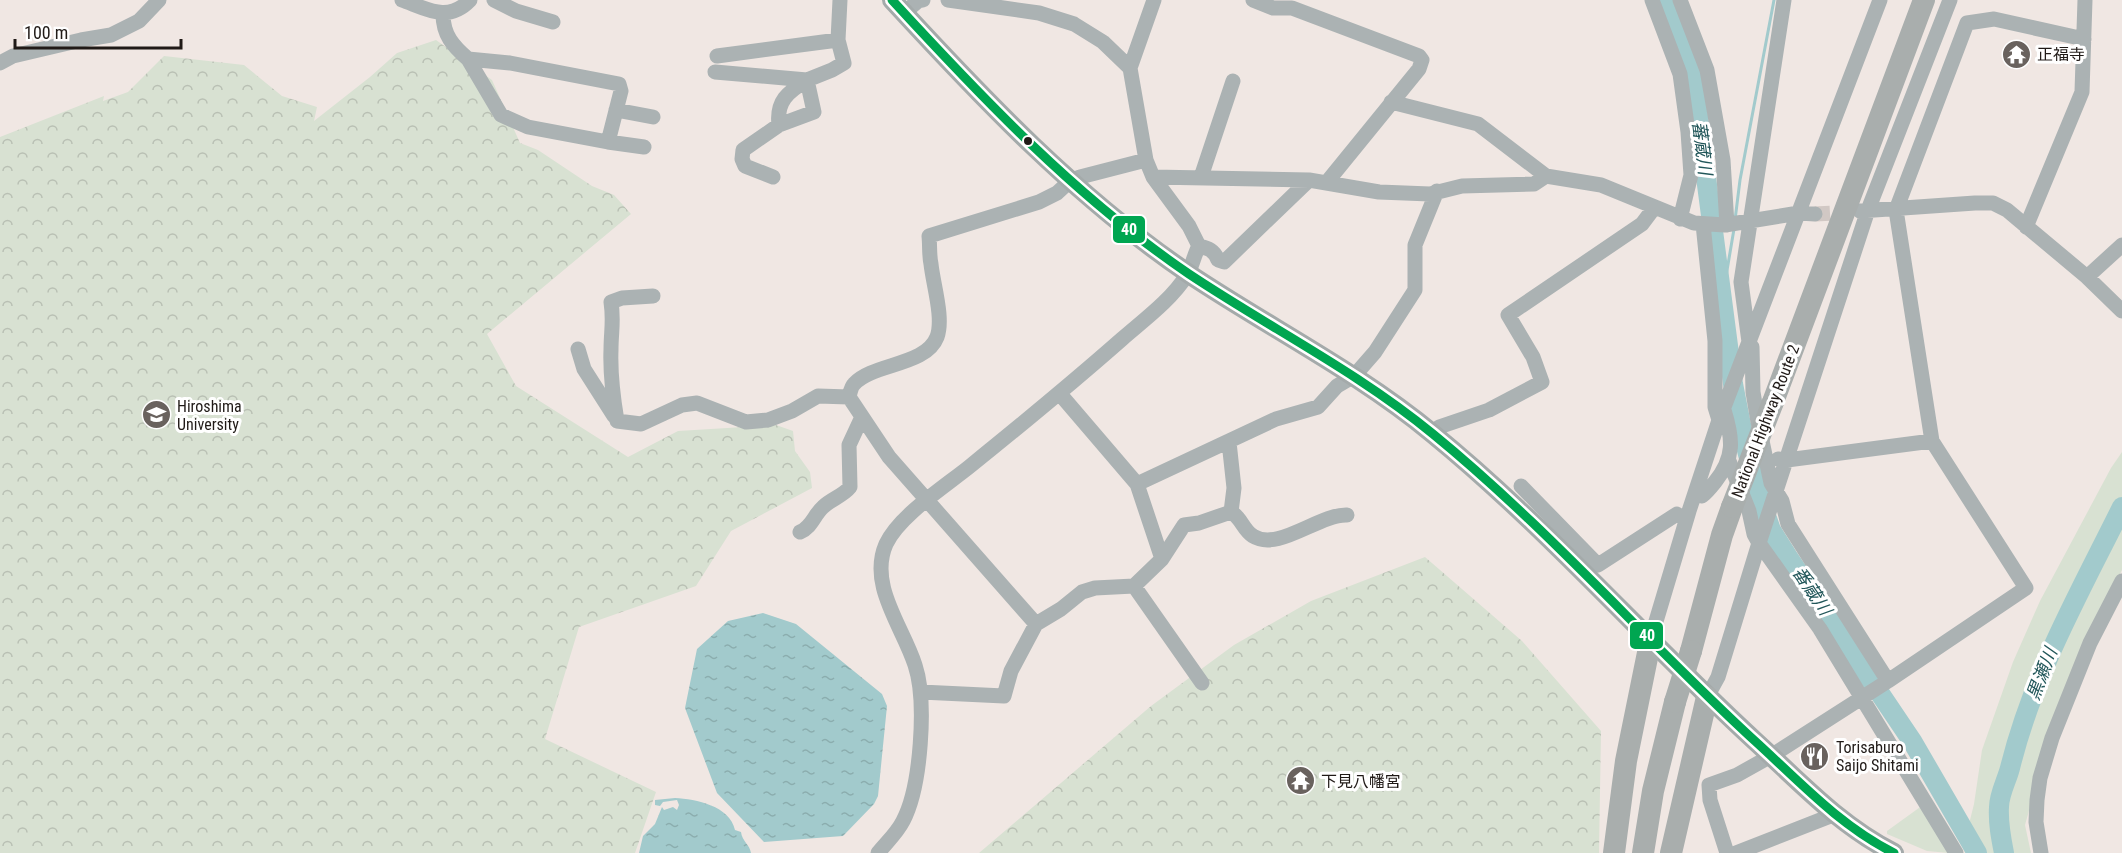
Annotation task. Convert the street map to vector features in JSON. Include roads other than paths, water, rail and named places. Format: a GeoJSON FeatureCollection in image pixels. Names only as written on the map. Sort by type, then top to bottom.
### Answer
{"type":"FeatureCollection","features":[{"type":"Feature","properties":{"kind":"highway","name":"National Highway Route 2"},"geometry":{"type":"LineString","coordinates":[[1643,853],[1653,791],[1675,702],[1722,535],[1924,0]]}},
{"type":"Feature","properties":{"kind":"highway"},"geometry":{"type":"LineString","coordinates":[[1614,853],[1626,761],[1651,638]]}},
{"type":"Feature","properties":{"kind":"highway"},"geometry":{"type":"LineString","coordinates":[[1671,853],[1707,697]]}},
{"type":"Feature","properties":{"kind":"main road"},"geometry":{"type":"LineString","coordinates":[[898,6],[1009,123],[1070,181],[1121,223],[1188,273],[1383,395],[1564,541],[1707,697],[1833,815],[1869,840],[1894,853]]}},
{"type":"Feature","properties":{"kind":"street"},"geometry":{"type":"LineString","coordinates":[[0,63],[13,56],[69,42],[111,36],[140,21],[159,0]]}},
{"type":"Feature","properties":{"kind":"street"},"geometry":{"type":"LineString","coordinates":[[402,0],[443,14],[454,11],[470,0]]}},
{"type":"Feature","properties":{"kind":"street"},"geometry":{"type":"LineString","coordinates":[[494,0],[516,11],[553,22]]}},
{"type":"Feature","properties":{"kind":"street"},"geometry":{"type":"LineString","coordinates":[[779,126],[778,115],[782,99],[791,89],[844,63],[838,40],[840,0]]}},
{"type":"Feature","properties":{"kind":"street"},"geometry":{"type":"LineString","coordinates":[[898,6],[923,0]]}},
{"type":"Feature","properties":{"kind":"street"},"geometry":{"type":"LineString","coordinates":[[948,0],[1039,13],[1074,24],[1103,42],[1130,68]]}},
{"type":"Feature","properties":{"kind":"street"},"geometry":{"type":"LineString","coordinates":[[1154,0],[1130,68],[1146,160],[1154,177],[1189,226],[1199,246]]}},
{"type":"Feature","properties":{"kind":"street"},"geometry":{"type":"LineString","coordinates":[[1253,0],[1273,8],[1292,8],[1419,56],[1422,60],[1422,65],[1327,182]]}},
{"type":"Feature","properties":{"kind":"street"},"geometry":{"type":"LineString","coordinates":[[1652,0],[1680,74],[1686,120],[1691,175],[1680,219]]}},
{"type":"Feature","properties":{"kind":"street"},"geometry":{"type":"LineString","coordinates":[[1680,0],[1707,70],[1723,160],[1728,225]]}},
{"type":"Feature","properties":{"kind":"street"},"geometry":{"type":"LineString","coordinates":[[1784,0],[1741,282],[1751,341],[1753,392],[1771,483],[1782,501],[1788,524],[1888,681]]}},
{"type":"Feature","properties":{"kind":"street"},"geometry":{"type":"LineString","coordinates":[[1651,638],[1689,511],[1722,415],[1751,341],[1807,214],[1880,0]]}},
{"type":"Feature","properties":{"kind":"street"},"geometry":{"type":"LineString","coordinates":[[1707,697],[1718,677],[1787,460],[1861,211],[1950,0]]}},
{"type":"Feature","properties":{"kind":"street"},"geometry":{"type":"LineString","coordinates":[[2026,227],[2082,92],[2085,0]]}},
{"type":"Feature","properties":{"kind":"street"},"geometry":{"type":"LineString","coordinates":[[443,14],[443,26],[451,44],[468,59],[501,115],[528,127],[644,147]]}},
{"type":"Feature","properties":{"kind":"street"},"geometry":{"type":"LineString","coordinates":[[1727,853],[1710,800],[1709,785],[1737,775],[1771,756],[2026,588],[1932,441],[1896,210],[1967,23],[1994,19],[2084,39]]}},
{"type":"Feature","properties":{"kind":"street"},"geometry":{"type":"LineString","coordinates":[[717,56],[838,40]]}},
{"type":"Feature","properties":{"kind":"street"},"geometry":{"type":"LineString","coordinates":[[468,59],[510,63],[619,84],[621,92],[608,142]]}},
{"type":"Feature","properties":{"kind":"street"},"geometry":{"type":"LineString","coordinates":[[715,72],[807,80]]}},
{"type":"Feature","properties":{"kind":"street"},"geometry":{"type":"LineString","coordinates":[[773,177],[745,166],[742,159],[743,150],[779,126],[814,112],[807,80]]}},
{"type":"Feature","properties":{"kind":"street"},"geometry":{"type":"LineString","coordinates":[[1201,177],[1233,81]]}},
{"type":"Feature","properties":{"kind":"street"},"geometry":{"type":"LineString","coordinates":[[1391,102],[1484,127],[1546,176],[1601,185],[1680,219],[1705,224],[1728,225],[1807,214]]}},
{"type":"Feature","properties":{"kind":"street"},"geometry":{"type":"LineString","coordinates":[[616,110],[653,117]]}},
{"type":"Feature","properties":{"kind":"street"},"geometry":{"type":"LineString","coordinates":[[849,397],[853,385],[865,376],[927,350],[937,337],[939,316],[930,261],[929,236],[1039,202],[1080,177],[1146,160]]}},
{"type":"Feature","properties":{"kind":"street"},"geometry":{"type":"LineString","coordinates":[[1154,177],[1309,180],[1379,192],[1430,194],[1462,186],[1534,184],[1546,176]]}},
{"type":"Feature","properties":{"kind":"street"},"geometry":{"type":"LineString","coordinates":[[1199,246],[1208,248],[1215,253],[1218,260],[1224,262],[1309,180]]}},
{"type":"Feature","properties":{"kind":"street"},"geometry":{"type":"LineString","coordinates":[[1137,484],[1276,420],[1318,407],[1338,386],[1354,376],[1375,352],[1415,290],[1415,245],[1437,191]]}},
{"type":"Feature","properties":{"kind":"street"},"geometry":{"type":"LineString","coordinates":[[1861,211],[1993,203],[2007,210],[2087,277],[2122,311]]}},
{"type":"Feature","properties":{"kind":"street"},"geometry":{"type":"LineString","coordinates":[[1434,435],[1439,427],[1489,410],[1542,382],[1533,357],[1508,315],[1642,224],[1654,208]]}},
{"type":"Feature","properties":{"kind":"street"},"geometry":{"type":"LineString","coordinates":[[1705,224],[1715,340],[1715,407],[1722,415],[1731,436],[1731,463],[1749,511],[1754,534],[1820,629],[1956,853]]}},
{"type":"Feature","properties":{"kind":"street"},"geometry":{"type":"LineString","coordinates":[[2087,277],[2122,245]]}},
{"type":"Feature","properties":{"kind":"street"},"geometry":{"type":"LineString","coordinates":[[878,853],[903,821],[915,785],[921,692],[914,662],[886,596],[881,573],[885,546],[892,534],[927,500],[1060,394],[1167,299],[1188,273],[1199,246]]}},
{"type":"Feature","properties":{"kind":"street"},"geometry":{"type":"LineString","coordinates":[[618,421],[612,387],[610,348],[614,322],[611,302],[621,298],[653,296]]}},
{"type":"Feature","properties":{"kind":"street"},"geometry":{"type":"LineString","coordinates":[[578,349],[584,369],[618,421],[641,424],[682,405],[697,403],[746,422],[768,420],[792,411],[818,396],[849,397]]}},
{"type":"Feature","properties":{"kind":"street"},"geometry":{"type":"LineString","coordinates":[[1060,394],[1137,484],[1162,559]]}},
{"type":"Feature","properties":{"kind":"street"},"geometry":{"type":"LineString","coordinates":[[849,397],[889,457],[1036,624]]}},
{"type":"Feature","properties":{"kind":"street"},"geometry":{"type":"LineString","coordinates":[[800,532],[807,529],[822,507],[850,487],[849,445],[862,417]]}},
{"type":"Feature","properties":{"kind":"street"},"geometry":{"type":"LineString","coordinates":[[1702,496],[1731,463],[1765,456],[1787,460],[1932,441]]}},
{"type":"Feature","properties":{"kind":"street"},"geometry":{"type":"LineString","coordinates":[[1229,442],[1234,488],[1231,512]]}},
{"type":"Feature","properties":{"kind":"street"},"geometry":{"type":"LineString","coordinates":[[1521,486],[1564,541],[1598,565],[1677,514]]}},
{"type":"Feature","properties":{"kind":"street"},"geometry":{"type":"LineString","coordinates":[[921,692],[1004,696],[1011,671],[1036,624],[1082,592],[1095,588],[1134,586],[1162,559],[1185,525],[1199,523],[1231,512],[1235,513],[1245,530],[1254,537],[1272,540],[1291,535],[1326,518],[1347,515]]}},
{"type":"Feature","properties":{"kind":"street"},"geometry":{"type":"LineString","coordinates":[[2041,853],[2036,822],[2040,778],[2052,738],[2090,643],[2122,581]]}},
{"type":"Feature","properties":{"kind":"street"},"geometry":{"type":"LineString","coordinates":[[1134,586],[1202,683]]}},
{"type":"Feature","properties":{"kind":"street"},"geometry":{"type":"LineString","coordinates":[[1736,853],[1833,815]]}},
{"type":"Feature","properties":{"kind":"water"},"geometry":{"type":"Polygon","coordinates":[[[763,613],[796,624],[882,694],[887,706],[878,796],[874,804],[843,836],[764,842],[717,793],[685,708],[697,649],[728,621],[763,613]]]}},
{"type":"Feature","properties":{"kind":"water"},"geometry":{"type":"Polygon","coordinates":[[[675,798],[711,805],[726,815],[735,830],[741,832],[751,853],[639,853],[643,836],[655,824],[662,807],[664,810],[673,807],[677,810],[679,805],[677,800],[663,802],[660,806],[655,805],[655,800],[675,798]]]}},
{"type":"Feature","properties":{"kind":"waterway","name":"番蔵川"},"geometry":{"type":"LineString","coordinates":[[1663,0],[1689,64],[1694,85],[1733,384],[1758,493],[1771,530],[1912,741],[1977,853]]}},
{"type":"Feature","properties":{"kind":"waterway"},"geometry":{"type":"LineString","coordinates":[[1735,220],[1740,180],[1774,0]]}},
{"type":"Feature","properties":{"kind":"waterway"},"geometry":{"type":"LineString","coordinates":[[1722,300],[1734,229]]}},
{"type":"Feature","properties":{"kind":"waterway","name":"黒瀬川"},"geometry":{"type":"LineString","coordinates":[[2004,853],[1999,825],[1999,802],[2031,700],[2074,602],[2122,507]]}},
{"type":"Feature","properties":{"kind":"tunnel"},"geometry":{"type":"LineString","coordinates":[[1815,214],[1851,212]]}},
{"type":"Feature","properties":{"kind":"place","name":"正福寺"},"geometry":{"type":"Point","coordinates":[2016,54]}},
{"type":"Feature","properties":{"kind":"place","name":"Hiroshima University"},"geometry":{"type":"Point","coordinates":[156,415]}},
{"type":"Feature","properties":{"kind":"place","name":"Torisaburo Saijo Shitami"},"geometry":{"type":"Point","coordinates":[1815,756]}},
{"type":"Feature","properties":{"kind":"place","name":"下見八幡宮"},"geometry":{"type":"Point","coordinates":[1300,781]}},
{"type":"Feature","properties":{"kind":"water label","name":"蕃蔵川"},"geometry":{"type":"Point","coordinates":[1702,148]}}]}
